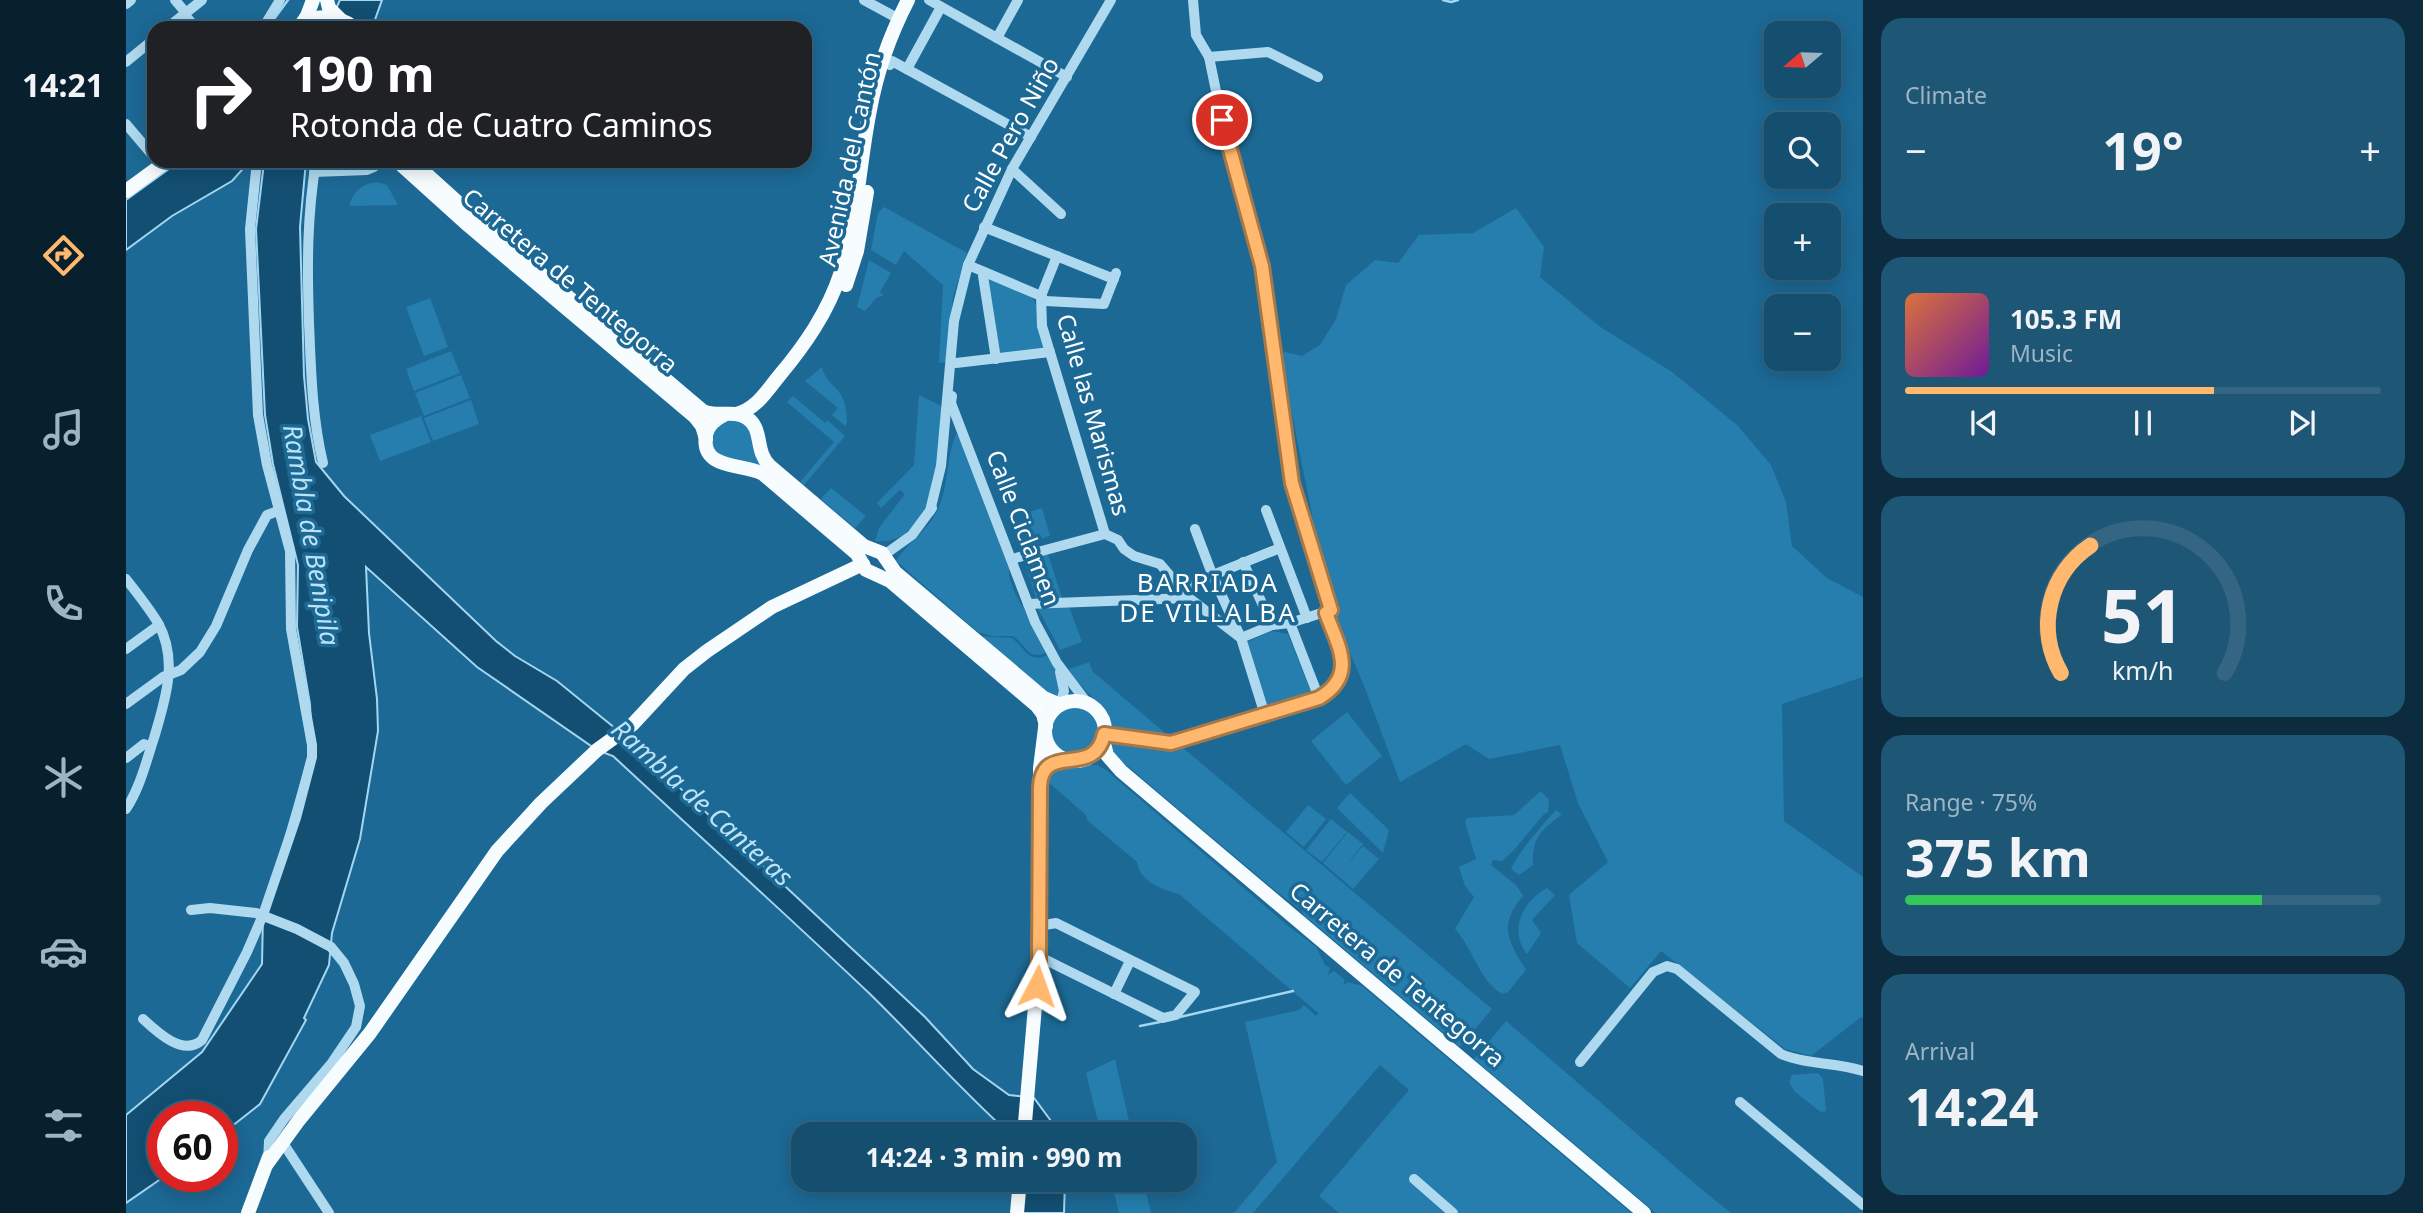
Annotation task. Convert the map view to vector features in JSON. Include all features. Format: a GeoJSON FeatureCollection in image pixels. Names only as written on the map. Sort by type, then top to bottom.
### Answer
{"type":"FeatureCollection","features":[{"type":"Feature","properties":{"kind":"main road"},"geometry":{"type":"LineString","coordinates":[[303,21],[313,0]]}},
{"type":"Feature","properties":{"kind":"main road"},"geometry":{"type":"LineString","coordinates":[[327,0],[336,17],[343,21]]}},
{"type":"Feature","properties":{"kind":"main road","name":"Avenida del Cantón"},"geometry":{"type":"LineString","coordinates":[[730,414],[754,407],[792,361],[816,326],[834,290],[851,233],[875,85],[885,52],[908,0]]}},
{"type":"Feature","properties":{"kind":"main road","name":"Avenida del Cantón"},"geometry":{"type":"LineString","coordinates":[[757,436],[759,415],[824,331],[849,278],[862,231],[878,112],[891,63],[919,0]]}},
{"type":"Feature","properties":{"kind":"main road"},"geometry":{"type":"LineString","coordinates":[[308,21],[313,18],[336,17]]}},
{"type":"Feature","properties":{"kind":"main road"},"geometry":{"type":"LineString","coordinates":[[126,191],[147,168]]}},
{"type":"Feature","properties":{"kind":"main road","name":"Carretera de Tentegorra"},"geometry":{"type":"LineString","coordinates":[[405,168],[469,226],[697,418],[704,430],[706,441]]}},
{"type":"Feature","properties":{"kind":"main road","name":"Carretera de Tentegorra"},"geometry":{"type":"LineString","coordinates":[[419,168],[703,411],[713,415],[730,414]]}},
{"type":"Feature","properties":{"kind":"main road"},"geometry":{"type":"LineString","coordinates":[[1025,1122],[1039,960],[1040,787],[1045,727],[1050,714],[1060,705],[1073,701],[1088,704],[1101,717],[1104,737],[1096,752],[1086,759],[1065,759],[1050,747],[1045,727],[1044,714],[1037,706],[890,581],[868,569],[857,554],[764,474],[751,468],[724,465],[715,460],[708,451],[706,441],[711,424],[730,414],[747,418],[757,436],[761,455],[770,467],[864,546],[880,555],[895,572],[1044,698],[1060,705]]}},
{"type":"Feature","properties":{"kind":"main road"},"geometry":{"type":"LineString","coordinates":[[734,466],[751,458],[757,436]]}},
{"type":"Feature","properties":{"kind":"main road"},"geometry":{"type":"LineString","coordinates":[[868,569],[864,556],[880,555]]}},
{"type":"Feature","properties":{"kind":"main road"},"geometry":{"type":"LineString","coordinates":[[248,1213],[274,1155],[278,1136],[364,1034],[497,851],[517,828],[577,768],[621,733],[684,669],[772,607],[868,569],[883,570],[880,555]]}},
{"type":"Feature","properties":{"kind":"main road","name":"Carretera de Tentegorra"},"geometry":{"type":"LineString","coordinates":[[1104,737],[1107,755],[1121,772]]}},
{"type":"Feature","properties":{"kind":"main road"},"geometry":{"type":"LineString","coordinates":[[1040,787],[1041,775],[1046,768],[1065,759]]}},
{"type":"Feature","properties":{"kind":"main road","name":"Carretera de Tentegorra"},"geometry":{"type":"LineString","coordinates":[[1086,759],[1103,760],[1121,772],[1644,1213]]}},
{"type":"Feature","properties":{"kind":"main road"},"geometry":{"type":"LineString","coordinates":[[1015,1212],[1018,1192]]}},
{"type":"Feature","properties":{"kind":"street"},"geometry":{"type":"LineString","coordinates":[[126,4],[131,0]]}},
{"type":"Feature","properties":{"kind":"street"},"geometry":{"type":"LineString","coordinates":[[175,0],[190,21]]}},
{"type":"Feature","properties":{"kind":"street"},"geometry":{"type":"LineString","coordinates":[[176,21],[202,0]]}},
{"type":"Feature","properties":{"kind":"street"},"geometry":{"type":"LineString","coordinates":[[267,21],[280,0]]}},
{"type":"Feature","properties":{"kind":"street"},"geometry":{"type":"LineString","coordinates":[[864,0],[899,19]]}},
{"type":"Feature","properties":{"kind":"street"},"geometry":{"type":"LineString","coordinates":[[929,0],[1067,77]]}},
{"type":"Feature","properties":{"kind":"street"},"geometry":{"type":"LineString","coordinates":[[997,37],[1018,0]]}},
{"type":"Feature","properties":{"kind":"street"},"geometry":{"type":"LineString","coordinates":[[1104,737],[1171,743],[1319,698],[1330,691],[1340,678],[1344,660],[1294,492],[1262,266],[1222,120],[1209,57],[1196,34],[1193,0]]}},
{"type":"Feature","properties":{"kind":"street","name":"Calle Pero Niño"},"geometry":{"type":"LineString","coordinates":[[930,512],[941,466],[960,295],[968,265],[1012,169],[1109,1]]}},
{"type":"Feature","properties":{"kind":"street"},"geometry":{"type":"LineString","coordinates":[[908,69],[941,7]]}},
{"type":"Feature","properties":{"kind":"street"},"geometry":{"type":"LineString","coordinates":[[126,62],[147,45]]}},
{"type":"Feature","properties":{"kind":"street"},"geometry":{"type":"LineString","coordinates":[[1209,57],[1268,52],[1318,77]]}},
{"type":"Feature","properties":{"kind":"street"},"geometry":{"type":"LineString","coordinates":[[891,63],[908,69],[1031,137]]}},
{"type":"Feature","properties":{"kind":"street"},"geometry":{"type":"LineString","coordinates":[[126,124],[147,146]]}},
{"type":"Feature","properties":{"kind":"street"},"geometry":{"type":"LineString","coordinates":[[143,1019],[173,1042],[188,1047],[198,1044],[206,1035],[263,915],[296,818],[312,757],[291,629],[290,551],[260,432],[250,229],[256,168]]}},
{"type":"Feature","properties":{"kind":"street"},"geometry":{"type":"LineString","coordinates":[[315,168],[307,232],[311,386],[323,463]]}},
{"type":"Feature","properties":{"kind":"street"},"geometry":{"type":"LineString","coordinates":[[332,168],[372,168]]}},
{"type":"Feature","properties":{"kind":"street"},"geometry":{"type":"LineString","coordinates":[[1012,169],[1061,214]]}},
{"type":"Feature","properties":{"kind":"street"},"geometry":{"type":"LineString","coordinates":[[968,265],[1041,296],[1045,301],[1104,304],[1115,276],[984,227]]}},
{"type":"Feature","properties":{"kind":"street"},"geometry":{"type":"LineString","coordinates":[[1041,296],[1057,256]]}},
{"type":"Feature","properties":{"kind":"street"},"geometry":{"type":"LineString","coordinates":[[984,272],[996,359]]}},
{"type":"Feature","properties":{"kind":"street","name":"Calle las Marismas"},"geometry":{"type":"LineString","coordinates":[[1041,296],[1042,326],[1105,534],[1118,540],[1124,549],[1134,556],[1160,564],[1179,589],[1241,638]]}},
{"type":"Feature","properties":{"kind":"street"},"geometry":{"type":"LineString","coordinates":[[954,407],[951,403],[953,361],[1049,352]]}},
{"type":"Feature","properties":{"kind":"street","name":"Calle Pero Niño"},"geometry":{"type":"LineString","coordinates":[[880,555],[912,535],[930,512],[943,485],[954,407]]}},
{"type":"Feature","properties":{"kind":"street","name":"Calle Ciclamen"},"geometry":{"type":"LineString","coordinates":[[954,407],[1028,604],[1057,663],[1064,686],[1060,705]]}},
{"type":"Feature","properties":{"kind":"street"},"geometry":{"type":"LineString","coordinates":[[951,435],[955,431],[964,432]]}},
{"type":"Feature","properties":{"kind":"street"},"geometry":{"type":"LineString","coordinates":[[1266,510],[1307,618]]}},
{"type":"Feature","properties":{"kind":"street"},"geometry":{"type":"LineString","coordinates":[[126,704],[187,666],[204,647],[257,533],[268,515],[278,511]]}},
{"type":"Feature","properties":{"kind":"street"},"geometry":{"type":"LineString","coordinates":[[1195,529],[1241,638],[1265,715]]}},
{"type":"Feature","properties":{"kind":"street"},"geometry":{"type":"LineString","coordinates":[[1012,559],[1105,534]]}},
{"type":"Feature","properties":{"kind":"street"},"geometry":{"type":"LineString","coordinates":[[1151,599],[1280,548]]}},
{"type":"Feature","properties":{"kind":"street"},"geometry":{"type":"LineString","coordinates":[[1243,562],[1272,625]]}},
{"type":"Feature","properties":{"kind":"street"},"geometry":{"type":"LineString","coordinates":[[126,809],[137,788],[151,747],[170,675],[167,649],[159,625],[128,587]]}},
{"type":"Feature","properties":{"kind":"street"},"geometry":{"type":"LineString","coordinates":[[1028,604],[1189,598]]}},
{"type":"Feature","properties":{"kind":"street"},"geometry":{"type":"LineString","coordinates":[[1241,638],[1272,625],[1329,612]]}},
{"type":"Feature","properties":{"kind":"street"},"geometry":{"type":"LineString","coordinates":[[1290,623],[1319,698]]}},
{"type":"Feature","properties":{"kind":"street"},"geometry":{"type":"LineString","coordinates":[[126,649],[159,625]]}},
{"type":"Feature","properties":{"kind":"street","name":"Calle Ciclamen"},"geometry":{"type":"LineString","coordinates":[[1057,663],[1088,704]]}},
{"type":"Feature","properties":{"kind":"street"},"geometry":{"type":"LineString","coordinates":[[126,758],[144,744],[151,747]]}},
{"type":"Feature","properties":{"kind":"street"},"geometry":{"type":"LineString","coordinates":[[191,910],[224,908],[263,915],[309,934],[331,947],[344,963],[354,984],[364,1034],[355,1062],[274,1155],[329,1213]]}},
{"type":"Feature","properties":{"kind":"street"},"geometry":{"type":"LineString","coordinates":[[1039,926],[1056,923],[1195,992],[1176,1015],[1163,1018],[1046,960],[1039,960]]}},
{"type":"Feature","properties":{"kind":"street"},"geometry":{"type":"LineString","coordinates":[[1114,994],[1130,961]]}},
{"type":"Feature","properties":{"kind":"street"},"geometry":{"type":"LineString","coordinates":[[1580,1062],[1653,972],[1667,966],[1677,969],[1781,1054],[1799,1060],[1863,1071]]}},
{"type":"Feature","properties":{"kind":"street"},"geometry":{"type":"LineString","coordinates":[[1740,1102],[1863,1205]]}},
{"type":"Feature","properties":{"kind":"street"},"geometry":{"type":"LineString","coordinates":[[1414,1179],[1453,1213]]}},
{"type":"Feature","properties":{"kind":"shaded area"},"geometry":{"type":"Polygon","coordinates":[[[377,182],[387,185],[398,205],[349,206],[359,189],[377,182]]]}},
{"type":"Feature","properties":{"kind":"shaded area"},"geometry":{"type":"Polygon","coordinates":[[[884,207],[967,253],[953,297],[947,362],[939,363],[943,285],[904,251],[896,265],[871,250],[878,213],[884,207]]]}},
{"type":"Feature","properties":{"kind":"shaded area"},"geometry":{"type":"Polygon","coordinates":[[[1516,208],[1544,247],[1540,277],[1599,326],[1672,372],[1737,425],[1771,465],[1786,502],[1792,546],[1827,578],[1863,597],[1863,677],[1782,704],[1784,821],[1863,877],[1863,1018],[1811,1056],[1785,1049],[1661,951],[1630,988],[1577,943],[1569,895],[1608,862],[1578,803],[1560,745],[1489,759],[1466,744],[1400,782],[1363,683],[1331,610],[1280,354],[1285,352],[1302,356],[1320,345],[1336,319],[1346,285],[1375,260],[1398,263],[1419,235],[1473,233],[1516,208]]]}},
{"type":"Feature","properties":{"kind":"shaded area"},"geometry":{"type":"Polygon","coordinates":[[[869,260],[891,273],[880,292],[884,295],[876,298],[865,311],[857,307],[869,260]]]}},
{"type":"Feature","properties":{"kind":"shaded area"},"geometry":{"type":"Polygon","coordinates":[[[983,276],[1032,297],[1038,309],[1046,353],[996,359],[983,276]]]}},
{"type":"Feature","properties":{"kind":"shaded area"},"geometry":{"type":"Polygon","coordinates":[[[430,298],[448,347],[424,356],[406,307],[430,298]]]}},
{"type":"Feature","properties":{"kind":"shaded area"},"geometry":{"type":"Polygon","coordinates":[[[451,351],[460,373],[414,391],[406,369],[451,351]]]}},
{"type":"Feature","properties":{"kind":"shaded area"},"geometry":{"type":"Polygon","coordinates":[[[822,367],[825,376],[843,398],[847,416],[845,426],[832,415],[838,408],[805,381],[822,367]]]}},
{"type":"Feature","properties":{"kind":"shaded area"},"geometry":{"type":"Polygon","coordinates":[[[461,375],[470,398],[424,416],[415,393],[461,375]]]}},
{"type":"Feature","properties":{"kind":"shaded area"},"geometry":{"type":"Polygon","coordinates":[[[919,395],[943,407],[932,493],[912,529],[896,539],[875,541],[879,528],[905,494],[900,490],[881,508],[877,503],[914,465],[919,395]]]}},
{"type":"Feature","properties":{"kind":"shaded area"},"geometry":{"type":"Polygon","coordinates":[[[793,396],[845,436],[804,485],[800,482],[834,442],[787,402],[793,396]]]}},
{"type":"Feature","properties":{"kind":"shaded area"},"geometry":{"type":"Polygon","coordinates":[[[471,400],[479,424],[433,441],[424,418],[471,400]]]}},
{"type":"Feature","properties":{"kind":"shaded area"},"geometry":{"type":"Polygon","coordinates":[[[703,411],[745,417],[763,474],[721,464],[705,435],[703,411]]]}},
{"type":"Feature","properties":{"kind":"shaded area"},"geometry":{"type":"Polygon","coordinates":[[[421,416],[431,442],[380,461],[370,435],[421,416]]]}},
{"type":"Feature","properties":{"kind":"shaded area"},"geometry":{"type":"Polygon","coordinates":[[[956,434],[1009,569],[1013,589],[1051,651],[1032,654],[1013,636],[993,636],[978,632],[896,561],[929,524],[938,509],[956,434]]]}},
{"type":"Feature","properties":{"kind":"shaded area"},"geometry":{"type":"Polygon","coordinates":[[[831,488],[866,516],[855,528],[821,499],[831,488]]]}},
{"type":"Feature","properties":{"kind":"shaded area"},"geometry":{"type":"Polygon","coordinates":[[[1042,508],[1050,536],[1032,542],[1023,514],[1042,508]]]}},
{"type":"Feature","properties":{"kind":"shaded area"},"geometry":{"type":"Polygon","coordinates":[[[1048,554],[1062,598],[1036,598],[1024,561],[1048,554]]]}},
{"type":"Feature","properties":{"kind":"shaded area"},"geometry":{"type":"Polygon","coordinates":[[[1069,606],[1082,642],[1060,650],[1037,607],[1069,606]]]}},
{"type":"Feature","properties":{"kind":"shaded area"},"geometry":{"type":"Polygon","coordinates":[[[1272,631],[1288,634],[1312,695],[1268,708],[1247,642],[1272,631]]]}},
{"type":"Feature","properties":{"kind":"shaded area"},"geometry":{"type":"Polygon","coordinates":[[[981,636],[1012,638],[1029,655],[1037,658],[1052,653],[1057,663],[1061,704],[1075,702],[1086,705],[1095,710],[1102,719],[1104,739],[1099,749],[1086,759],[1076,760],[1063,758],[1055,753],[1049,742],[1043,717],[981,636]]]}},
{"type":"Feature","properties":{"kind":"shaded area"},"geometry":{"type":"Polygon","coordinates":[[[1089,662],[1093,672],[1171,738],[1111,730],[1105,713],[1069,669],[1089,662]]]}},
{"type":"Feature","properties":{"kind":"shaded area"},"geometry":{"type":"Polygon","coordinates":[[[1347,712],[1382,756],[1346,785],[1311,741],[1347,712]]]}},
{"type":"Feature","properties":{"kind":"shaded area"},"geometry":{"type":"Polygon","coordinates":[[[1111,740],[1167,748],[1182,747],[1492,1009],[1460,1047],[1301,910],[1122,762],[1113,750],[1111,740]]]}},
{"type":"Feature","properties":{"kind":"shaded area"},"geometry":{"type":"Polygon","coordinates":[[[1097,765],[1316,947],[1325,965],[1330,968],[1328,975],[1334,971],[1345,980],[1343,985],[1348,982],[1362,986],[1631,1213],[1339,1213],[1319,1196],[1409,1090],[1380,1065],[1253,1213],[1234,1213],[1277,1162],[1245,1022],[1299,1010],[1304,1005],[1316,1016],[1318,1013],[1179,894],[1147,880],[1137,862],[1088,821],[1086,815],[1046,780],[1061,769],[1097,765]]]}},
{"type":"Feature","properties":{"kind":"shaded area"},"geometry":{"type":"Polygon","coordinates":[[[1541,791],[1549,800],[1548,812],[1514,850],[1502,861],[1493,860],[1491,865],[1517,886],[1523,896],[1510,916],[1508,933],[1526,970],[1508,992],[1502,994],[1481,972],[1455,929],[1474,897],[1465,886],[1459,867],[1476,859],[1465,822],[1467,818],[1514,815],[1541,791]]]}},
{"type":"Feature","properties":{"kind":"shaded area"},"geometry":{"type":"Polygon","coordinates":[[[1350,793],[1389,830],[1383,853],[1337,808],[1350,793]]]}},
{"type":"Feature","properties":{"kind":"shaded area"},"geometry":{"type":"Polygon","coordinates":[[[1308,805],[1326,819],[1304,847],[1286,832],[1308,805]]]}},
{"type":"Feature","properties":{"kind":"shaded area"},"geometry":{"type":"Polygon","coordinates":[[[1556,810],[1562,814],[1539,835],[1534,848],[1533,865],[1519,875],[1511,869],[1515,861],[1556,810]]]}},
{"type":"Feature","properties":{"kind":"shaded area"},"geometry":{"type":"Polygon","coordinates":[[[1331,819],[1347,832],[1322,862],[1306,850],[1331,819]]]}},
{"type":"Feature","properties":{"kind":"shaded area"},"geometry":{"type":"Polygon","coordinates":[[[1348,832],[1363,844],[1346,866],[1363,846],[1379,859],[1353,889],[1323,863],[1348,832]]]}},
{"type":"Feature","properties":{"kind":"shaded area"},"geometry":{"type":"Polygon","coordinates":[[[1547,888],[1555,895],[1532,920],[1541,933],[1527,954],[1519,935],[1521,917],[1531,900],[1547,888]]]}},
{"type":"Feature","properties":{"kind":"shaded area"},"geometry":{"type":"Polygon","coordinates":[[[1506,1021],[1731,1213],[1656,1213],[1474,1059],[1506,1021]]]}},
{"type":"Feature","properties":{"kind":"shaded area"},"geometry":{"type":"Polygon","coordinates":[[[1115,1059],[1129,1122],[1098,1122],[1086,1073],[1115,1059]]]}},
{"type":"Feature","properties":{"kind":"shaded area"},"geometry":{"type":"Polygon","coordinates":[[[1818,1073],[1823,1079],[1826,1111],[1821,1112],[1795,1092],[1789,1082],[1792,1075],[1818,1073]]]}},
{"type":"Feature","properties":{"kind":"shaded area"},"geometry":{"type":"Polygon","coordinates":[[[1114,1192],[1146,1192],[1151,1213],[1119,1213],[1114,1192]]]}},
{"type":"Feature","properties":{"kind":"water"},"geometry":{"type":"Polygon","coordinates":[[[340,0],[382,0],[374,21],[330,21],[340,0]]]}},
{"type":"Feature","properties":{"kind":"water"},"geometry":{"type":"Polygon","coordinates":[[[170,168],[244,168],[232,181],[172,216],[126,250],[126,200],[170,168]]]}},
{"type":"Feature","properties":{"kind":"water","name":"Rambla de Benipila"},"geometry":{"type":"Polygon","coordinates":[[[263,168],[305,168],[300,227],[304,376],[316,462],[344,496],[496,641],[515,656],[557,681],[621,733],[925,1017],[973,1069],[1009,1095],[1034,1098],[1051,1122],[997,1122],[871,995],[613,756],[597,750],[477,667],[366,567],[378,731],[360,839],[332,933],[329,965],[304,1018],[306,1020],[260,1104],[238,1121],[238,1101],[147,1101],[147,1188],[126,1203],[126,1115],[202,1052],[262,964],[263,915],[312,745],[310,704],[297,627],[298,565],[273,464],[265,415],[256,229],[263,168]]]}},
{"type":"Feature","properties":{"kind":"water"},"geometry":{"type":"Polygon","coordinates":[[[1019,1192],[1065,1192],[1064,1213],[1017,1213],[1019,1192]]]}},
{"type":"Feature","properties":{"kind":"waterway"},"geometry":{"type":"LineString","coordinates":[[274,19],[288,0]]}},
{"type":"Feature","properties":{"kind":"waterway"},"geometry":{"type":"LineString","coordinates":[[1443,0],[1458,0]]}},
{"type":"Feature","properties":{"kind":"waterway"},"geometry":{"type":"LineString","coordinates":[[1180,1017],[1293,991]]}},
{"type":"Feature","properties":{"kind":"waterway"},"geometry":{"type":"LineString","coordinates":[[1140,1026],[1160,1022]]}},
{"type":"Feature","properties":{"kind":"district","name":"BARRIADA DE VILLALBA"},"geometry":{"type":"Point","coordinates":[1208,598]}},
{"type":"Feature","properties":{"kind":"route"},"geometry":{"type":"LineString","coordinates":[[1037,986],[1040,787],[1041,775],[1046,768],[1057,761],[1079,761],[1090,757],[1099,748],[1104,734],[1174,743],[1319,698],[1330,691],[1340,678],[1344,660],[1326,613],[1331,610],[1294,492],[1262,266],[1222,120]]}},
{"type":"Feature","properties":{"kind":"water label","name":"Rambla de Canteras"},"geometry":{"type":"Point","coordinates":[702,803]}}]}
